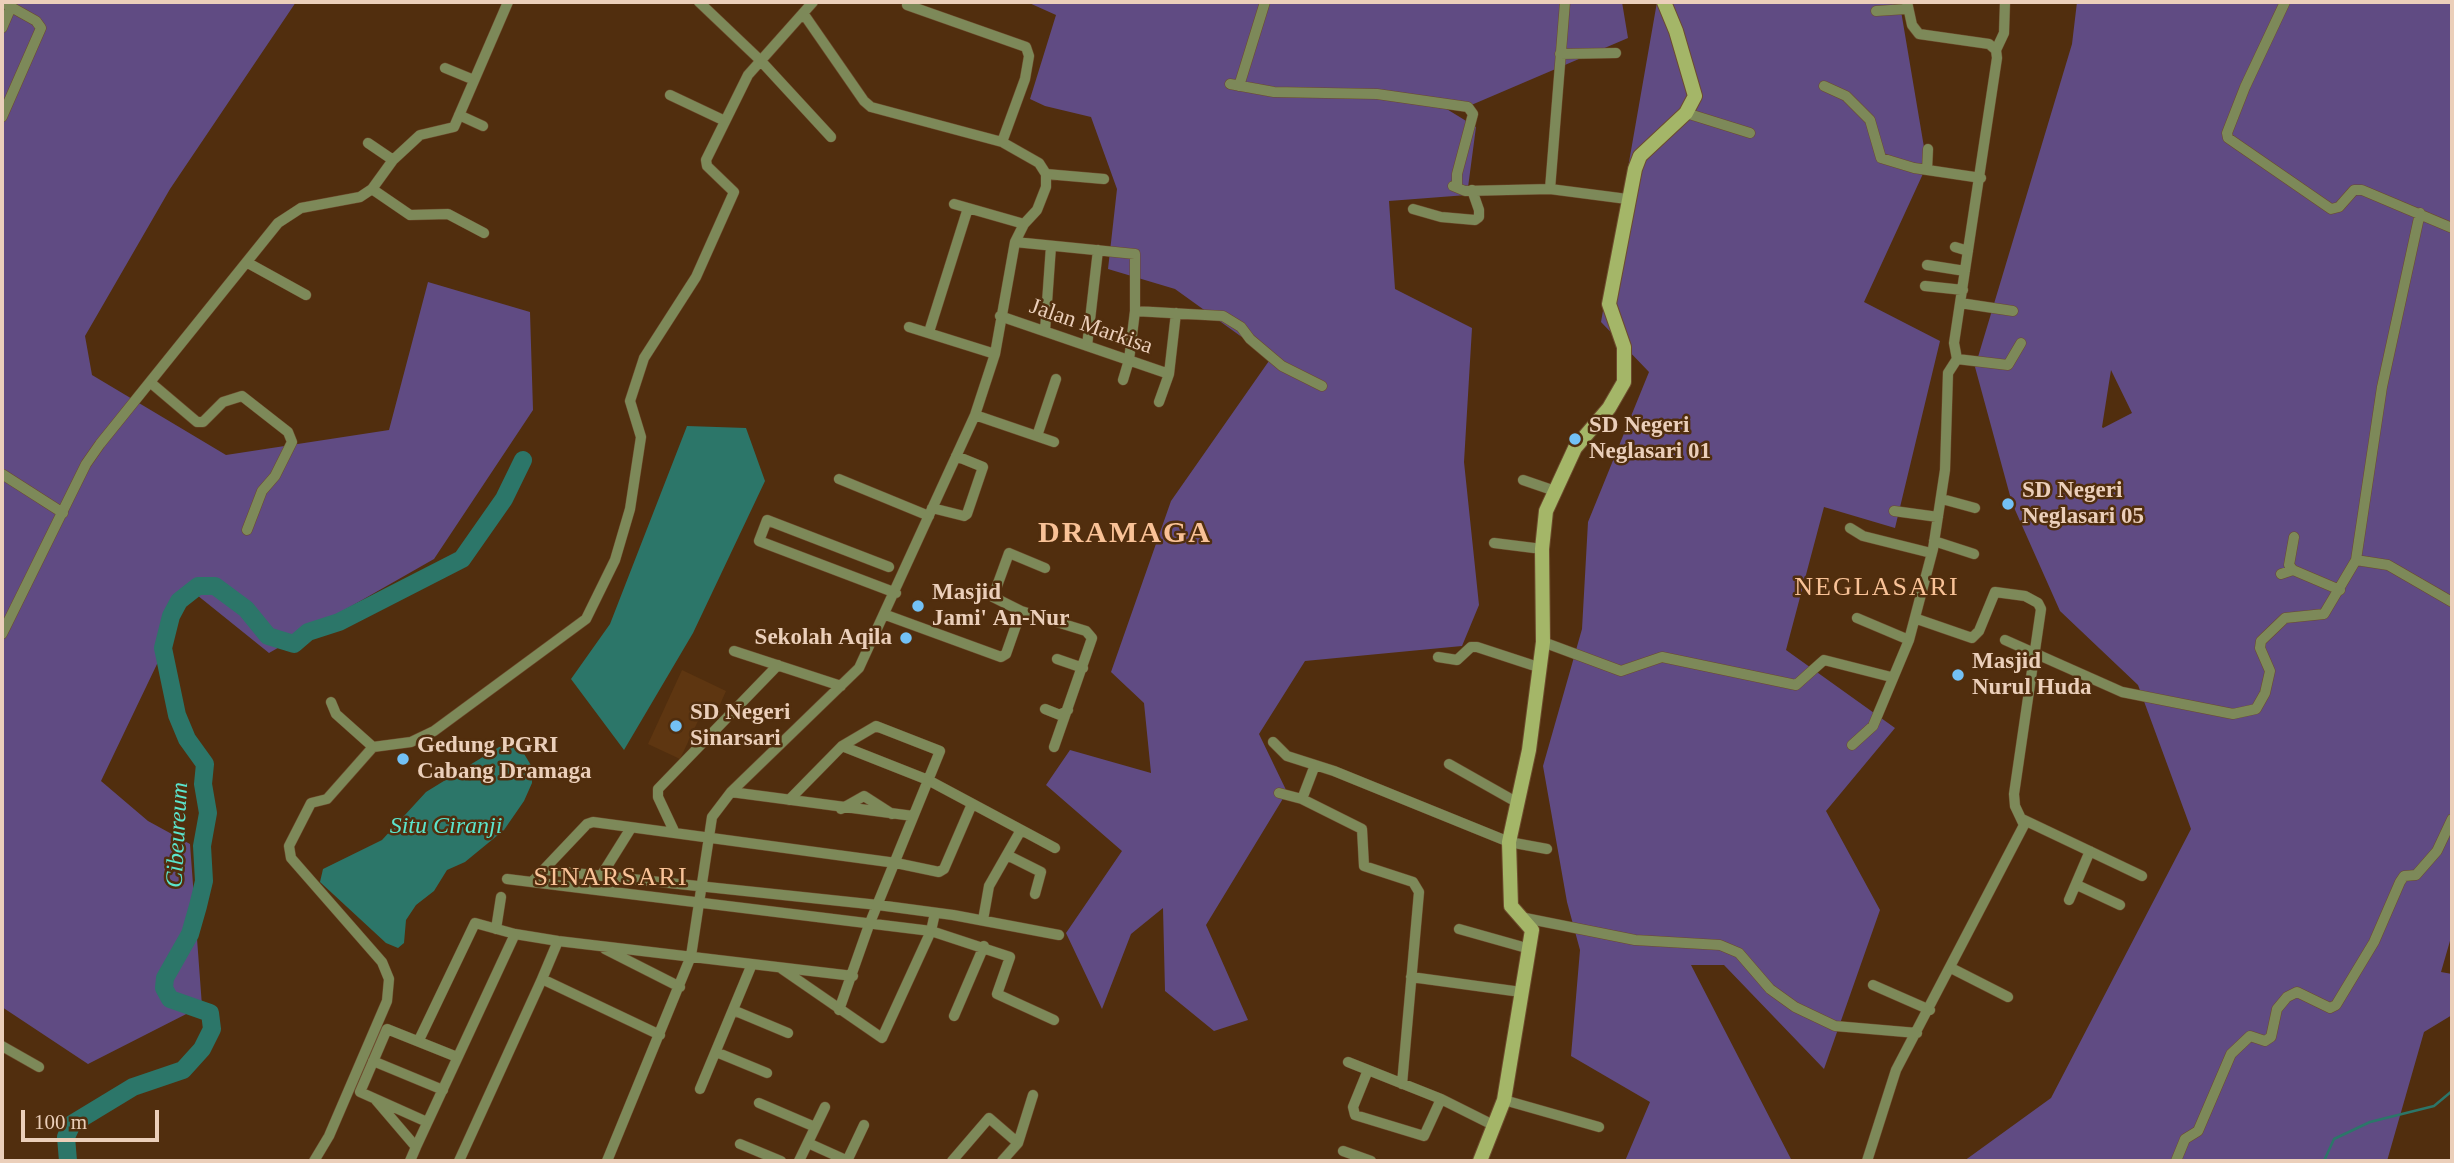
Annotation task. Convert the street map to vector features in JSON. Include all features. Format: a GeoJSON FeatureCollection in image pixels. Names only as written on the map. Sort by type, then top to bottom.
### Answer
{"type":"FeatureCollection","features":[{"type":"Feature","properties":{"kind":"street"},"geometry":{"type":"LineString","coordinates":[[2,634],[93,454],[278,223],[301,208],[351,201],[372,188],[393,160],[421,135],[454,127],[508,2]]}},
{"type":"Feature","properties":{"kind":"street"},"geometry":{"type":"LineString","coordinates":[[699,2],[760,60],[831,137]]}},
{"type":"Feature","properties":{"kind":"street"},"geometry":{"type":"LineString","coordinates":[[314,1161],[329,1136],[387,1001],[389,979],[382,962],[291,858],[289,846],[311,803],[327,799],[373,747],[411,742],[434,731],[586,619],[615,560],[630,509],[641,437],[630,401],[644,358],[696,278],[734,192],[706,163],[739,89],[760,60],[813,2]]}},
{"type":"Feature","properties":{"kind":"street"},"geometry":{"type":"LineString","coordinates":[[1265,2],[1234,85],[1289,93],[1377,94],[1468,107],[1473,114],[1455,186],[1462,190],[1550,189],[1627,199]]}},
{"type":"Feature","properties":{"kind":"street"},"geometry":{"type":"LineString","coordinates":[[1550,189],[1565,2]]}},
{"type":"Feature","properties":{"kind":"street"},"geometry":{"type":"LineString","coordinates":[[1480,1161],[1504,1100],[1530,949],[1531,928],[1511,906],[1509,842],[1529,750],[1543,642],[1542,550],[1546,511],[1575,448],[1609,408],[1624,382],[1624,347],[1609,304],[1627,199],[1640,156],[1686,113],[1695,91],[1664,2]]}},
{"type":"Feature","properties":{"kind":"street"},"geometry":{"type":"LineString","coordinates":[[1852,745],[1873,726],[1891,677],[1909,640],[1917,619],[1934,541],[1942,499],[1948,373],[1957,359],[1954,343],[1981,178],[1996,50],[2004,33],[2005,2]]}},
{"type":"Feature","properties":{"kind":"street"},"geometry":{"type":"LineString","coordinates":[[2285,2],[2245,87],[2227,133],[2228,138],[2332,209],[2337,209],[2357,189],[2452,228]]}},
{"type":"Feature","properties":{"kind":"street"},"geometry":{"type":"LineString","coordinates":[[2,29],[7,4],[36,21],[41,28],[6,97],[2,117]]}},
{"type":"Feature","properties":{"kind":"street"},"geometry":{"type":"LineString","coordinates":[[907,5],[1026,47],[1029,56],[1025,79],[1002,142]]}},
{"type":"Feature","properties":{"kind":"street"},"geometry":{"type":"LineString","coordinates":[[1875,11],[1906,6],[1912,25],[1923,36],[1977,40],[1996,50]]}},
{"type":"Feature","properties":{"kind":"street"},"geometry":{"type":"LineString","coordinates":[[803,13],[859,95],[871,107],[1002,142],[1033,158],[1046,174],[1104,179]]}},
{"type":"Feature","properties":{"kind":"street"},"geometry":{"type":"LineString","coordinates":[[1560,54],[1616,53]]}},
{"type":"Feature","properties":{"kind":"street"},"geometry":{"type":"LineString","coordinates":[[445,68],[474,80]]}},
{"type":"Feature","properties":{"kind":"street"},"geometry":{"type":"LineString","coordinates":[[1824,86],[1846,96],[1870,120],[1881,158],[1899,165],[1981,178]]}},
{"type":"Feature","properties":{"kind":"street"},"geometry":{"type":"LineString","coordinates":[[670,94],[725,121]]}},
{"type":"Feature","properties":{"kind":"street"},"geometry":{"type":"LineString","coordinates":[[1686,113],[1750,133]]}},
{"type":"Feature","properties":{"kind":"street"},"geometry":{"type":"LineString","coordinates":[[459,115],[483,127]]}},
{"type":"Feature","properties":{"kind":"street"},"geometry":{"type":"LineString","coordinates":[[368,143],[393,160]]}},
{"type":"Feature","properties":{"kind":"street"},"geometry":{"type":"LineString","coordinates":[[1927,170],[1928,149]]}},
{"type":"Feature","properties":{"kind":"street"},"geometry":{"type":"LineString","coordinates":[[607,1161],[691,956],[701,905],[712,817],[731,792],[859,668],[886,615],[975,415],[995,354],[1015,242],[1024,223],[1041,202],[1046,174]]}},
{"type":"Feature","properties":{"kind":"street"},"geometry":{"type":"LineString","coordinates":[[372,188],[410,215],[448,214],[484,233]]}},
{"type":"Feature","properties":{"kind":"street"},"geometry":{"type":"LineString","coordinates":[[1413,209],[1441,217],[1475,220],[1479,215],[1472,190]]}},
{"type":"Feature","properties":{"kind":"street"},"geometry":{"type":"LineString","coordinates":[[954,204],[1024,223]]}},
{"type":"Feature","properties":{"kind":"street"},"geometry":{"type":"LineString","coordinates":[[929,332],[968,208]]}},
{"type":"Feature","properties":{"kind":"street"},"geometry":{"type":"LineString","coordinates":[[2005,640],[2122,692],[2233,715],[2247,712],[2259,704],[2268,685],[2270,671],[2260,648],[2261,641],[2285,618],[2324,614],[2356,560],[2382,387],[2420,213]]}},
{"type":"Feature","properties":{"kind":"street"},"geometry":{"type":"LineString","coordinates":[[1015,242],[1137,256],[1135,311],[1129,360],[1123,380]]}},
{"type":"Feature","properties":{"kind":"street"},"geometry":{"type":"LineString","coordinates":[[1045,331],[1051,246]]}},
{"type":"Feature","properties":{"kind":"street"},"geometry":{"type":"LineString","coordinates":[[1955,247],[1968,251]]}},
{"type":"Feature","properties":{"kind":"street"},"geometry":{"type":"LineString","coordinates":[[1087,346],[1098,250]]}},
{"type":"Feature","properties":{"kind":"street"},"geometry":{"type":"LineString","coordinates":[[247,263],[306,295]]}},
{"type":"Feature","properties":{"kind":"street"},"geometry":{"type":"LineString","coordinates":[[1927,265],[1965,271]]}},
{"type":"Feature","properties":{"kind":"street"},"geometry":{"type":"LineString","coordinates":[[1925,286],[1963,290]]}},
{"type":"Feature","properties":{"kind":"street"},"geometry":{"type":"LineString","coordinates":[[1960,303],[2013,311]]}},
{"type":"Feature","properties":{"kind":"street"},"geometry":{"type":"LineString","coordinates":[[1135,311],[1215,315],[1230,319],[1282,366],[1322,386]]}},
{"type":"Feature","properties":{"kind":"street"},"geometry":{"type":"LineString","coordinates":[[1159,402],[1169,374],[1176,313]]}},
{"type":"Feature","properties":{"kind":"street","name":"Jalan Markisa"},"geometry":{"type":"LineString","coordinates":[[1000,316],[1169,374]]}},
{"type":"Feature","properties":{"kind":"street"},"geometry":{"type":"LineString","coordinates":[[909,327],[995,354]]}},
{"type":"Feature","properties":{"kind":"street"},"geometry":{"type":"LineString","coordinates":[[1957,359],[2008,365],[2012,363],[2021,343]]}},
{"type":"Feature","properties":{"kind":"street"},"geometry":{"type":"LineString","coordinates":[[1037,436],[1056,379]]}},
{"type":"Feature","properties":{"kind":"street"},"geometry":{"type":"LineString","coordinates":[[151,383],[197,422],[203,422],[223,402],[242,396],[288,432],[292,442],[287,455],[262,491],[247,530]]}},
{"type":"Feature","properties":{"kind":"street"},"geometry":{"type":"LineString","coordinates":[[975,415],[1054,442]]}},
{"type":"Feature","properties":{"kind":"street"},"geometry":{"type":"LineString","coordinates":[[839,480],[931,512],[964,516],[983,467],[956,456]]}},
{"type":"Feature","properties":{"kind":"street"},"geometry":{"type":"LineString","coordinates":[[2,474],[63,513]]}},
{"type":"Feature","properties":{"kind":"street"},"geometry":{"type":"LineString","coordinates":[[1523,480],[1555,491]]}},
{"type":"Feature","properties":{"kind":"street"},"geometry":{"type":"LineString","coordinates":[[1942,499],[1975,508]]}},
{"type":"Feature","properties":{"kind":"street"},"geometry":{"type":"LineString","coordinates":[[1894,511],[1938,517]]}},
{"type":"Feature","properties":{"kind":"street"},"geometry":{"type":"LineString","coordinates":[[889,567],[767,520],[760,541],[896,593]]}},
{"type":"Feature","properties":{"kind":"street"},"geometry":{"type":"LineString","coordinates":[[1850,528],[1863,536],[1931,553]]}},
{"type":"Feature","properties":{"kind":"street"},"geometry":{"type":"LineString","coordinates":[[2294,537],[2289,565],[2293,570],[2340,590]]}},
{"type":"Feature","properties":{"kind":"street"},"geometry":{"type":"LineString","coordinates":[[1934,541],[1974,554]]}},
{"type":"Feature","properties":{"kind":"street"},"geometry":{"type":"LineString","coordinates":[[1494,542],[1542,550]]}},
{"type":"Feature","properties":{"kind":"street"},"geometry":{"type":"LineString","coordinates":[[1045,568],[1009,553],[993,597],[1021,611],[1089,633],[1091,641],[1083,668],[1054,747]]}},
{"type":"Feature","properties":{"kind":"street"},"geometry":{"type":"LineString","coordinates":[[2356,560],[2388,565],[2452,602]]}},
{"type":"Feature","properties":{"kind":"street"},"geometry":{"type":"LineString","coordinates":[[2281,574],[2293,570]]}},
{"type":"Feature","properties":{"kind":"street"},"geometry":{"type":"LineString","coordinates":[[1867,1161],[1891,1081],[2023,829],[2014,794],[2041,609],[2038,603],[2018,594],[2002,591],[1993,594],[1979,631],[1972,638],[1917,619]]}},
{"type":"Feature","properties":{"kind":"street"},"geometry":{"type":"LineString","coordinates":[[886,615],[1001,657],[1006,654],[1021,611]]}},
{"type":"Feature","properties":{"kind":"street"},"geometry":{"type":"LineString","coordinates":[[1857,618],[1909,640]]}},
{"type":"Feature","properties":{"kind":"street"},"geometry":{"type":"LineString","coordinates":[[1543,642],[1621,671],[1662,657],[1796,685],[1824,660],[1891,677]]}},
{"type":"Feature","properties":{"kind":"street"},"geometry":{"type":"LineString","coordinates":[[1438,657],[1457,660],[1471,647],[1476,647],[1538,667]]}},
{"type":"Feature","properties":{"kind":"street"},"geometry":{"type":"LineString","coordinates":[[734,650],[841,686]]}},
{"type":"Feature","properties":{"kind":"street"},"geometry":{"type":"LineString","coordinates":[[1057,659],[1083,668]]}},
{"type":"Feature","properties":{"kind":"street"},"geometry":{"type":"LineString","coordinates":[[674,831],[658,797],[658,789],[778,665]]}},
{"type":"Feature","properties":{"kind":"street"},"geometry":{"type":"LineString","coordinates":[[331,702],[335,714],[373,747]]}},
{"type":"Feature","properties":{"kind":"street"},"geometry":{"type":"LineString","coordinates":[[1045,709],[1060,715],[1068,710]]}},
{"type":"Feature","properties":{"kind":"street"},"geometry":{"type":"LineString","coordinates":[[789,800],[842,746],[876,726],[940,751],[869,925],[839,1010]]}},
{"type":"Feature","properties":{"kind":"street"},"geometry":{"type":"LineString","coordinates":[[1273,742],[1287,756],[1509,842],[1546,849]]}},
{"type":"Feature","properties":{"kind":"street"},"geometry":{"type":"LineString","coordinates":[[842,746],[928,780],[1055,848]]}},
{"type":"Feature","properties":{"kind":"street"},"geometry":{"type":"LineString","coordinates":[[1449,764],[1518,803]]}},
{"type":"Feature","properties":{"kind":"street"},"geometry":{"type":"LineString","coordinates":[[1302,799],[1315,765]]}},
{"type":"Feature","properties":{"kind":"street"},"geometry":{"type":"LineString","coordinates":[[731,792],[913,816]]}},
{"type":"Feature","properties":{"kind":"street"},"geometry":{"type":"LineString","coordinates":[[1279,793],[1302,799],[1363,829],[1361,861],[1365,867],[1416,884],[1419,897],[1402,1084]]}},
{"type":"Feature","properties":{"kind":"street"},"geometry":{"type":"LineString","coordinates":[[532,882],[590,822],[674,831],[942,871],[972,804]]}},
{"type":"Feature","properties":{"kind":"street"},"geometry":{"type":"LineString","coordinates":[[2022,819],[2142,876]]}},
{"type":"Feature","properties":{"kind":"street"},"geometry":{"type":"LineString","coordinates":[[2176,1161],[2185,1139],[2198,1131],[2231,1054],[2250,1036],[2266,1041],[2271,1037],[2277,1009],[2287,997],[2297,992],[2330,1008],[2336,1004],[2374,942],[2400,882],[2404,876],[2416,875],[2437,851],[2452,819]]}},
{"type":"Feature","properties":{"kind":"street"},"geometry":{"type":"LineString","coordinates":[[601,876],[631,828]]}},
{"type":"Feature","properties":{"kind":"street"},"geometry":{"type":"LineString","coordinates":[[984,920],[989,886],[1021,830]]}},
{"type":"Feature","properties":{"kind":"street"},"geometry":{"type":"LineString","coordinates":[[2069,900],[2090,851]]}},
{"type":"Feature","properties":{"kind":"street"},"geometry":{"type":"LineString","coordinates":[[1007,855],[1041,873],[1035,894]]}},
{"type":"Feature","properties":{"kind":"street"},"geometry":{"type":"LineString","coordinates":[[545,870],[878,905],[984,920],[1059,935]]}},
{"type":"Feature","properties":{"kind":"street"},"geometry":{"type":"LineString","coordinates":[[507,879],[701,905],[931,931],[984,946],[1010,958],[997,991],[999,996],[1054,1020]]}},
{"type":"Feature","properties":{"kind":"street"},"geometry":{"type":"LineString","coordinates":[[2077,885],[2120,905]]}},
{"type":"Feature","properties":{"kind":"street"},"geometry":{"type":"LineString","coordinates":[[496,929],[501,897]]}},
{"type":"Feature","properties":{"kind":"street"},"geometry":{"type":"LineString","coordinates":[[780,967],[839,1010],[883,1037],[931,931],[934,913]]}},
{"type":"Feature","properties":{"kind":"street"},"geometry":{"type":"LineString","coordinates":[[1520,917],[1635,940],[1720,944],[1739,953],[1770,989],[1815,1017],[1835,1026],[1917,1033]]}},
{"type":"Feature","properties":{"kind":"street"},"geometry":{"type":"LineString","coordinates":[[419,1041],[473,925],[558,941],[853,976]]}},
{"type":"Feature","properties":{"kind":"street"},"geometry":{"type":"LineString","coordinates":[[1459,929],[1530,949]]}},
{"type":"Feature","properties":{"kind":"street"},"geometry":{"type":"LineString","coordinates":[[410,1161],[515,934]]}},
{"type":"Feature","properties":{"kind":"street"},"geometry":{"type":"LineString","coordinates":[[459,1161],[558,941]]}},
{"type":"Feature","properties":{"kind":"street"},"geometry":{"type":"LineString","coordinates":[[598,946],[680,987]]}},
{"type":"Feature","properties":{"kind":"street"},"geometry":{"type":"LineString","coordinates":[[954,1016],[984,946]]}},
{"type":"Feature","properties":{"kind":"street"},"geometry":{"type":"LineString","coordinates":[[700,1089],[752,964]]}},
{"type":"Feature","properties":{"kind":"street"},"geometry":{"type":"LineString","coordinates":[[1951,968],[2008,997]]}},
{"type":"Feature","properties":{"kind":"street"},"geometry":{"type":"LineString","coordinates":[[1411,977],[1521,992]]}},
{"type":"Feature","properties":{"kind":"street"},"geometry":{"type":"LineString","coordinates":[[542,979],[660,1035]]}},
{"type":"Feature","properties":{"kind":"street"},"geometry":{"type":"LineString","coordinates":[[1873,985],[1930,1010]]}},
{"type":"Feature","properties":{"kind":"street"},"geometry":{"type":"LineString","coordinates":[[733,1010],[788,1033]]}},
{"type":"Feature","properties":{"kind":"street"},"geometry":{"type":"LineString","coordinates":[[427,1122],[360,1092],[373,1060],[388,1028],[457,1057]]}},
{"type":"Feature","properties":{"kind":"street"},"geometry":{"type":"LineString","coordinates":[[2,1046],[38,1067]]}},
{"type":"Feature","properties":{"kind":"street"},"geometry":{"type":"LineString","coordinates":[[716,1052],[767,1073]]}},
{"type":"Feature","properties":{"kind":"street"},"geometry":{"type":"LineString","coordinates":[[373,1060],[443,1090]]}},
{"type":"Feature","properties":{"kind":"street"},"geometry":{"type":"LineString","coordinates":[[1348,1062],[1441,1099],[1494,1126]]}},
{"type":"Feature","properties":{"kind":"street"},"geometry":{"type":"LineString","coordinates":[[1368,1070],[1353,1107],[1355,1115],[1424,1136],[1441,1099]]}},
{"type":"Feature","properties":{"kind":"street"},"geometry":{"type":"LineString","coordinates":[[1002,1161],[1018,1143],[1033,1095]]}},
{"type":"Feature","properties":{"kind":"street"},"geometry":{"type":"LineString","coordinates":[[375,1099],[416,1147]]}},
{"type":"Feature","properties":{"kind":"street"},"geometry":{"type":"LineString","coordinates":[[1504,1100],[1600,1127]]}},
{"type":"Feature","properties":{"kind":"street"},"geometry":{"type":"LineString","coordinates":[[759,1103],[815,1127]]}},
{"type":"Feature","properties":{"kind":"street"},"geometry":{"type":"LineString","coordinates":[[799,1161],[825,1107]]}},
{"type":"Feature","properties":{"kind":"street"},"geometry":{"type":"LineString","coordinates":[[952,1161],[989,1118],[1018,1143]]}},
{"type":"Feature","properties":{"kind":"street"},"geometry":{"type":"LineString","coordinates":[[808,1143],[847,1161],[864,1125]]}},
{"type":"Feature","properties":{"kind":"street"},"geometry":{"type":"LineString","coordinates":[[740,1144],[781,1161]]}},
{"type":"Feature","properties":{"kind":"street"},"geometry":{"type":"LineString","coordinates":[[1343,1151],[1371,1161]]}},
{"type":"Feature","properties":{"kind":"shaded area"},"geometry":{"type":"Polygon","coordinates":[[[2,2],[296,2],[170,189],[85,336],[92,375],[226,455],[389,430],[428,282],[530,312],[533,410],[434,559],[269,653],[192,591],[101,781],[148,821],[190,844],[202,1006],[88,1064],[2,1007],[2,2]]]}},
{"type":"Feature","properties":{"kind":"shaded area"},"geometry":{"type":"Polygon","coordinates":[[[1027,2],[1622,2],[1628,38],[1469,106],[1445,108],[1476,127],[1467,195],[1389,201],[1395,289],[1472,328],[1464,462],[1479,605],[1462,646],[1305,661],[1259,734],[1287,792],[1206,925],[1248,1020],[1214,1031],[1165,991],[1163,908],[1131,934],[1102,1009],[1066,933],[1122,851],[1046,785],[1070,750],[1151,773],[1144,703],[1111,672],[1171,501],[1271,358],[1175,289],[1108,269],[1117,189],[1091,117],[1045,106],[1030,99],[1056,15],[1027,2]]]}},
{"type":"Feature","properties":{"kind":"shaded area"},"geometry":{"type":"Polygon","coordinates":[[[1657,2],[1879,2],[1900,5],[1927,165],[1864,302],[1940,341],[1895,528],[1824,507],[1786,650],[1895,728],[1826,811],[1880,910],[1824,1069],[1724,965],[1691,965],[1792,1161],[1625,1161],[1650,1102],[1571,1056],[1580,950],[1567,902],[1543,766],[1582,629],[1588,522],[1649,372],[1601,322],[1657,2]]]}},
{"type":"Feature","properties":{"kind":"shaded area"},"geometry":{"type":"Polygon","coordinates":[[[2077,2],[2452,2],[2452,934],[2441,972],[2452,974],[2452,1015],[2424,1032],[2387,1161],[1964,1161],[2051,1098],[2191,829],[2138,685],[2060,611],[2012,503],[1975,367],[2072,44],[2077,2]],[[2111,370],[2102,427],[2132,413],[2111,370]]]}},
{"type":"Feature","properties":{"kind":"shaded area","name":"SD Negeri Sinarsari"},"geometry":{"type":"Polygon","coordinates":[[[682,670],[726,691],[718,709],[706,704],[680,759],[648,744],[682,670]]]}},
{"type":"Feature","properties":{"kind":"water"},"geometry":{"type":"Polygon","coordinates":[[[687,426],[746,428],[765,481],[693,633],[624,750],[571,679],[610,624],[687,426]]]}},
{"type":"Feature","properties":{"kind":"water","name":"Situ Ciranji"},"geometry":{"type":"Polygon","coordinates":[[[511,745],[523,752],[532,767],[532,783],[524,801],[504,830],[465,862],[447,870],[434,891],[416,905],[406,920],[404,943],[398,948],[386,943],[320,882],[323,869],[382,840],[426,792],[499,747],[511,745]]]}},
{"type":"Feature","properties":{"kind":"waterway","name":"Cibeureum"},"geometry":{"type":"LineString","coordinates":[[68,1161],[66,1137],[72,1124],[133,1087],[183,1070],[202,1049],[212,1029],[210,1013],[170,999],[164,988],[165,978],[190,934],[198,906],[204,881],[202,846],[208,813],[203,784],[205,764],[187,739],[177,715],[163,648],[171,616],[179,601],[198,586],[215,586],[246,609],[268,636],[294,644],[308,632],[339,622],[462,559],[504,499],[523,460]]}},
{"type":"Feature","properties":{"kind":"waterway"},"geometry":{"type":"LineString","coordinates":[[2324,1161],[2334,1139],[2370,1122],[2434,1106],[2452,1091]]}},
{"type":"Feature","properties":{"kind":"place","name":"SD Negeri Neglasari 01"},"geometry":{"type":"Point","coordinates":[1575,439]}},
{"type":"Feature","properties":{"kind":"place","name":"SD Negeri Neglasari 05"},"geometry":{"type":"Point","coordinates":[2008,504]}},
{"type":"Feature","properties":{"kind":"place","name":"Masjid Jami' An-Nur"},"geometry":{"type":"Point","coordinates":[918,606]}},
{"type":"Feature","properties":{"kind":"place","name":"Sekolah Aqila"},"geometry":{"type":"Point","coordinates":[906,638]}},
{"type":"Feature","properties":{"kind":"place","name":"Masjid Nurul Huda"},"geometry":{"type":"Point","coordinates":[1958,675]}},
{"type":"Feature","properties":{"kind":"place","name":"SD Negeri Sinarsari"},"geometry":{"type":"Point","coordinates":[676,726]}},
{"type":"Feature","properties":{"kind":"place","name":"Gedung PGRI Cabang Dramaga"},"geometry":{"type":"Point","coordinates":[403,759]}},
{"type":"Feature","properties":{"kind":"district","name":"DRAMAGA"},"geometry":{"type":"Point","coordinates":[1125,534]}},
{"type":"Feature","properties":{"kind":"district","name":"NEGLASARI"},"geometry":{"type":"Point","coordinates":[1877,588]}},
{"type":"Feature","properties":{"kind":"district","name":"SINARSARI"},"geometry":{"type":"Point","coordinates":[611,878]}}]}
